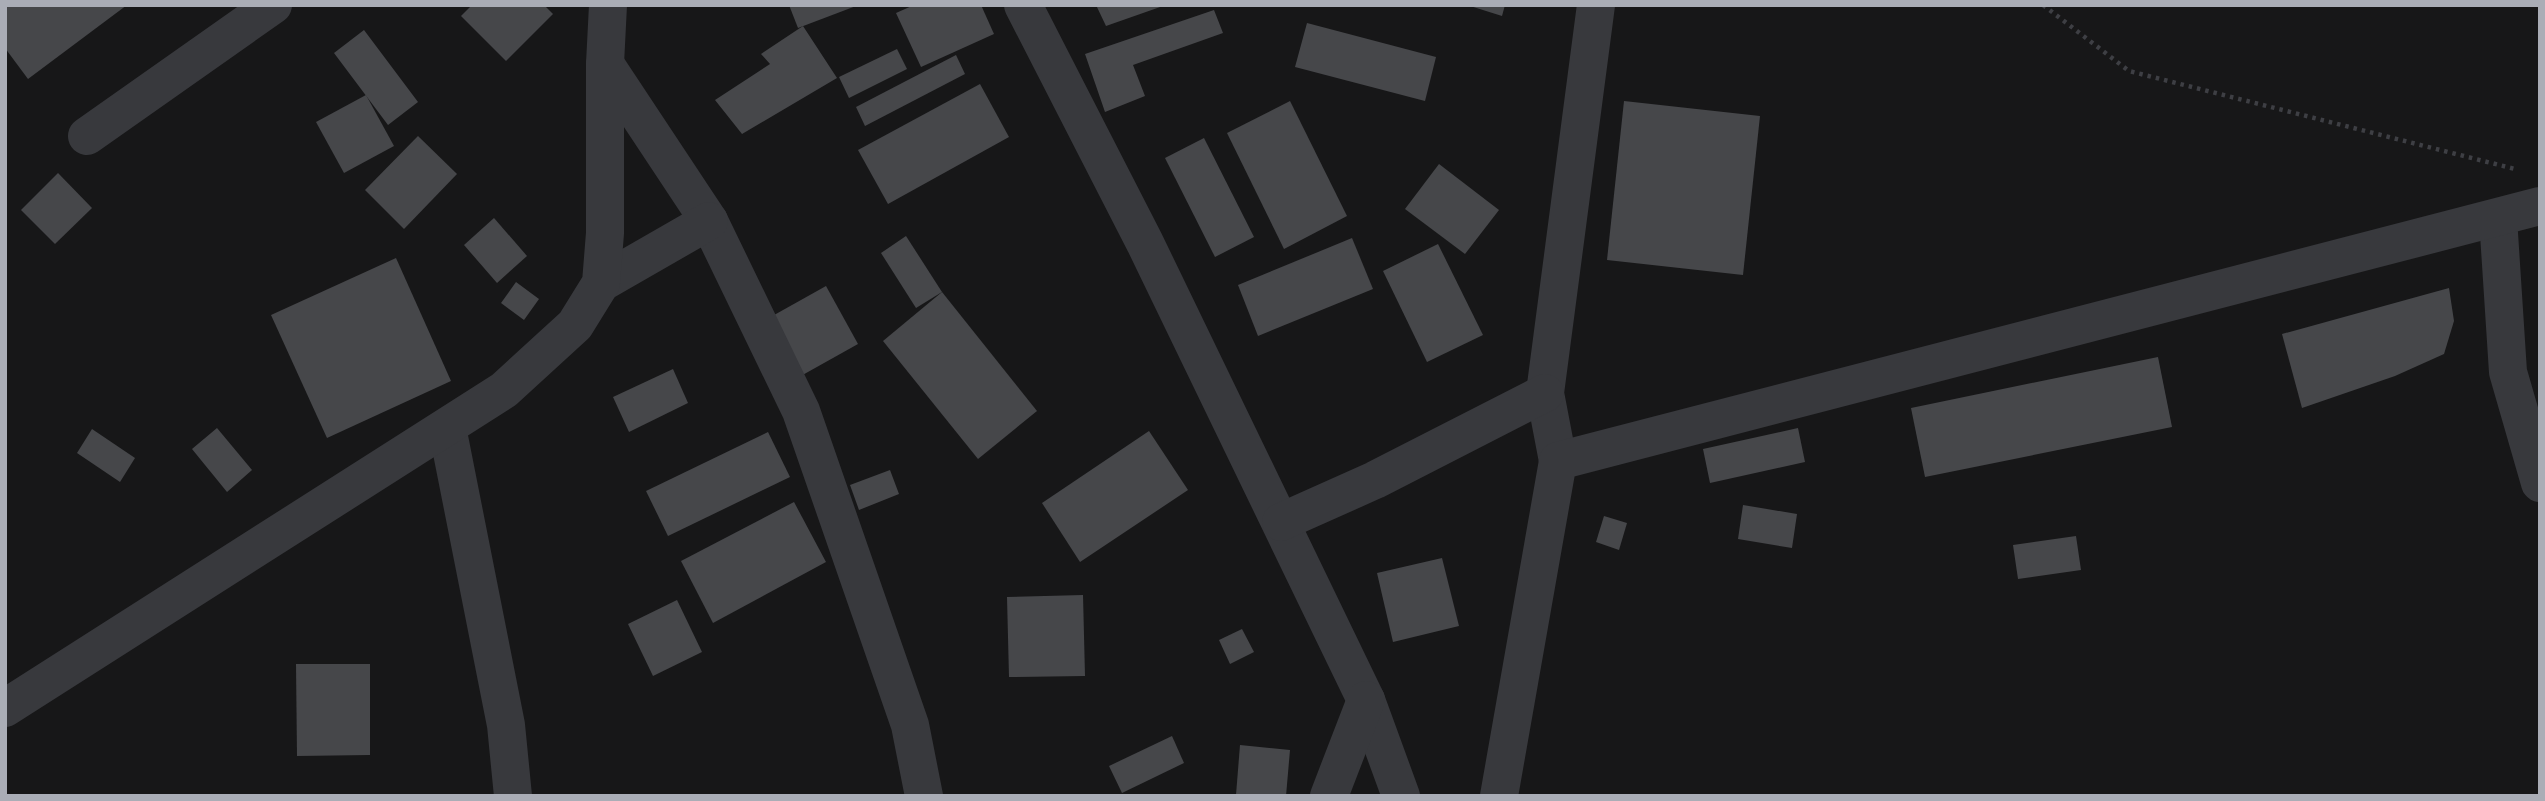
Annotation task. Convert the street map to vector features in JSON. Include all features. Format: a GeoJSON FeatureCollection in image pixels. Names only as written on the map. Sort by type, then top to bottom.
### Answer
{"type":"FeatureCollection","features":[{"type":"Feature","properties":{"kind":"street"},"geometry":{"type":"LineString","coordinates":[[87,136],[273,5]]}},
{"type":"Feature","properties":{"kind":"street"},"geometry":{"type":"LineString","coordinates":[[5,708],[504,390],[575,325],[601,283],[605,233],[605,64],[608,5]]}},
{"type":"Feature","properties":{"kind":"street"},"geometry":{"type":"LineString","coordinates":[[1023,5],[1145,243],[1366,700],[1401,796]]}},
{"type":"Feature","properties":{"kind":"street"},"geometry":{"type":"LineString","coordinates":[[1499,796],[1558,461],[1545,393],[1596,5]]}},
{"type":"Feature","properties":{"kind":"street"},"geometry":{"type":"LineString","coordinates":[[605,64],[709,220],[801,411],[910,725],[924,796]]}},
{"type":"Feature","properties":{"kind":"street"},"geometry":{"type":"LineString","coordinates":[[1558,461],[2498,218],[2533,189]]}},
{"type":"Feature","properties":{"kind":"street"},"geometry":{"type":"LineString","coordinates":[[2498,218],[2508,372],[2540,482]]}},
{"type":"Feature","properties":{"kind":"street"},"geometry":{"type":"LineString","coordinates":[[601,283],[709,220]]}},
{"type":"Feature","properties":{"kind":"street"},"geometry":{"type":"LineString","coordinates":[[1280,522],[1375,480],[1545,393]]}},
{"type":"Feature","properties":{"kind":"street"},"geometry":{"type":"LineString","coordinates":[[447,427],[506,726],[513,796]]}},
{"type":"Feature","properties":{"kind":"street"},"geometry":{"type":"LineString","coordinates":[[1329,796],[1366,700]]}},
{"type":"Feature","properties":{"kind":"path"},"geometry":{"type":"LineString","coordinates":[[2043,5],[2129,71],[2533,189]]}},
{"type":"Feature","properties":{"kind":"building"},"geometry":{"type":"Polygon","coordinates":[[[5,5],[127,5],[28,79],[5,48],[5,5]]]}},
{"type":"Feature","properties":{"kind":"building"},"geometry":{"type":"Polygon","coordinates":[[[472,5],[544,5],[553,14],[506,61],[461,16],[472,5]]]}},
{"type":"Feature","properties":{"kind":"building"},"geometry":{"type":"Polygon","coordinates":[[[789,5],[856,5],[856,6],[798,28],[789,5]]]}},
{"type":"Feature","properties":{"kind":"building"},"geometry":{"type":"Polygon","coordinates":[[[914,5],[981,5],[994,34],[921,67],[896,13],[914,5]]]}},
{"type":"Feature","properties":{"kind":"building"},"geometry":{"type":"Polygon","coordinates":[[[1096,5],[1163,5],[1163,6],[1106,26],[1096,5]]]}},
{"type":"Feature","properties":{"kind":"building"},"geometry":{"type":"Polygon","coordinates":[[[1467,5],[1505,5],[1502,16],[1467,5]]]}},
{"type":"Feature","properties":{"kind":"building"},"geometry":{"type":"Polygon","coordinates":[[[1214,10],[1223,33],[1133,65],[1145,96],[1105,112],[1085,54],[1214,10]]]}},
{"type":"Feature","properties":{"kind":"building"},"geometry":{"type":"Polygon","coordinates":[[[1307,23],[1436,57],[1425,101],[1295,67],[1307,23]]]}},
{"type":"Feature","properties":{"kind":"building"},"geometry":{"type":"Polygon","coordinates":[[[803,26],[837,78],[742,134],[715,100],[770,64],[761,54],[803,26]]]}},
{"type":"Feature","properties":{"kind":"building"},"geometry":{"type":"Polygon","coordinates":[[[364,30],[418,102],[388,125],[334,53],[364,30]]]}},
{"type":"Feature","properties":{"kind":"building"},"geometry":{"type":"Polygon","coordinates":[[[897,49],[907,69],[849,98],[839,77],[897,49]]]}},
{"type":"Feature","properties":{"kind":"building"},"geometry":{"type":"Polygon","coordinates":[[[956,55],[965,74],[865,126],[856,107],[956,55]]]}},
{"type":"Feature","properties":{"kind":"building"},"geometry":{"type":"Polygon","coordinates":[[[980,84],[1009,137],[888,204],[858,150],[980,84]]]}},
{"type":"Feature","properties":{"kind":"building"},"geometry":{"type":"Polygon","coordinates":[[[366,95],[394,146],[344,173],[316,122],[366,95]]]}},
{"type":"Feature","properties":{"kind":"building"},"geometry":{"type":"Polygon","coordinates":[[[1290,101],[1347,216],[1284,249],[1227,133],[1290,101]]]}},
{"type":"Feature","properties":{"kind":"building"},"geometry":{"type":"Polygon","coordinates":[[[1624,101],[1760,116],[1743,275],[1607,260],[1624,101]]]}},
{"type":"Feature","properties":{"kind":"building"},"geometry":{"type":"Polygon","coordinates":[[[418,136],[457,174],[404,229],[365,190],[418,136]]]}},
{"type":"Feature","properties":{"kind":"building"},"geometry":{"type":"Polygon","coordinates":[[[1204,138],[1254,237],[1215,257],[1165,158],[1204,138]]]}},
{"type":"Feature","properties":{"kind":"building"},"geometry":{"type":"Polygon","coordinates":[[[1439,164],[1499,210],[1465,254],[1405,209],[1439,164]]]}},
{"type":"Feature","properties":{"kind":"building"},"geometry":{"type":"Polygon","coordinates":[[[58,173],[92,208],[55,244],[21,210],[58,173]]]}},
{"type":"Feature","properties":{"kind":"building"},"geometry":{"type":"Polygon","coordinates":[[[494,218],[527,256],[497,283],[464,245],[494,218]]]}},
{"type":"Feature","properties":{"kind":"building"},"geometry":{"type":"Polygon","coordinates":[[[906,236],[942,292],[916,308],[881,253],[906,236]]]}},
{"type":"Feature","properties":{"kind":"building"},"geometry":{"type":"Polygon","coordinates":[[[1352,238],[1373,289],[1258,336],[1238,285],[1352,238]]]}},
{"type":"Feature","properties":{"kind":"building"},"geometry":{"type":"Polygon","coordinates":[[[1438,244],[1483,335],[1427,362],[1383,271],[1438,244]]]}},
{"type":"Feature","properties":{"kind":"building"},"geometry":{"type":"Polygon","coordinates":[[[396,258],[451,381],[327,438],[271,315],[396,258]]]}},
{"type":"Feature","properties":{"kind":"building"},"geometry":{"type":"Polygon","coordinates":[[[516,282],[539,299],[524,320],[501,303],[516,282]]]}},
{"type":"Feature","properties":{"kind":"building"},"geometry":{"type":"Polygon","coordinates":[[[826,286],[858,344],[799,377],[767,319],[826,286]]]}},
{"type":"Feature","properties":{"kind":"building"},"geometry":{"type":"Polygon","coordinates":[[[2449,288],[2454,321],[2444,354],[2395,376],[2302,408],[2282,334],[2449,288]]]}},
{"type":"Feature","properties":{"kind":"building"},"geometry":{"type":"Polygon","coordinates":[[[942,292],[1037,411],[978,459],[883,341],[942,292]]]}},
{"type":"Feature","properties":{"kind":"building"},"geometry":{"type":"Polygon","coordinates":[[[2158,357],[2172,427],[1925,477],[1911,408],[2158,357]]]}},
{"type":"Feature","properties":{"kind":"building"},"geometry":{"type":"Polygon","coordinates":[[[673,369],[688,403],[629,432],[613,397],[673,369]]]}},
{"type":"Feature","properties":{"kind":"building"},"geometry":{"type":"Polygon","coordinates":[[[217,428],[252,470],[227,492],[192,449],[217,428]]]}},
{"type":"Feature","properties":{"kind":"building"},"geometry":{"type":"Polygon","coordinates":[[[1798,428],[1805,462],[1710,483],[1703,449],[1798,428]]]}},
{"type":"Feature","properties":{"kind":"building"},"geometry":{"type":"Polygon","coordinates":[[[92,429],[135,458],[120,482],[77,453],[92,429]]]}},
{"type":"Feature","properties":{"kind":"building"},"geometry":{"type":"Polygon","coordinates":[[[1149,431],[1188,490],[1080,562],[1042,503],[1149,431]]]}},
{"type":"Feature","properties":{"kind":"building"},"geometry":{"type":"Polygon","coordinates":[[[768,432],[790,477],[668,536],[646,491],[768,432]]]}},
{"type":"Feature","properties":{"kind":"building"},"geometry":{"type":"Polygon","coordinates":[[[890,470],[899,494],[859,510],[850,485],[890,470]]]}},
{"type":"Feature","properties":{"kind":"building"},"geometry":{"type":"Polygon","coordinates":[[[794,502],[826,562],[713,623],[681,561],[794,502]]]}},
{"type":"Feature","properties":{"kind":"building"},"geometry":{"type":"Polygon","coordinates":[[[1743,505],[1797,514],[1792,548],[1738,539],[1743,505]]]}},
{"type":"Feature","properties":{"kind":"building"},"geometry":{"type":"Polygon","coordinates":[[[1604,516],[1627,523],[1619,550],[1596,542],[1604,516]]]}},
{"type":"Feature","properties":{"kind":"building"},"geometry":{"type":"Polygon","coordinates":[[[2076,536],[2081,570],[2018,579],[2013,545],[2076,536]]]}},
{"type":"Feature","properties":{"kind":"building"},"geometry":{"type":"Polygon","coordinates":[[[1442,558],[1459,626],[1393,642],[1377,573],[1442,558]]]}},
{"type":"Feature","properties":{"kind":"building"},"geometry":{"type":"Polygon","coordinates":[[[1083,595],[1085,676],[1009,677],[1007,597],[1083,595]]]}},
{"type":"Feature","properties":{"kind":"building"},"geometry":{"type":"Polygon","coordinates":[[[677,600],[702,652],[653,676],[628,624],[677,600]]]}},
{"type":"Feature","properties":{"kind":"building"},"geometry":{"type":"Polygon","coordinates":[[[1242,629],[1254,652],[1230,664],[1219,640],[1242,629]]]}},
{"type":"Feature","properties":{"kind":"building"},"geometry":{"type":"Polygon","coordinates":[[[296,664],[370,664],[370,755],[297,756],[296,664]]]}},
{"type":"Feature","properties":{"kind":"building"},"geometry":{"type":"Polygon","coordinates":[[[1172,736],[1184,763],[1122,793],[1109,766],[1172,736]]]}},
{"type":"Feature","properties":{"kind":"building"},"geometry":{"type":"Polygon","coordinates":[[[1240,745],[1290,750],[1286,796],[1236,795],[1240,745]]]}}]}
